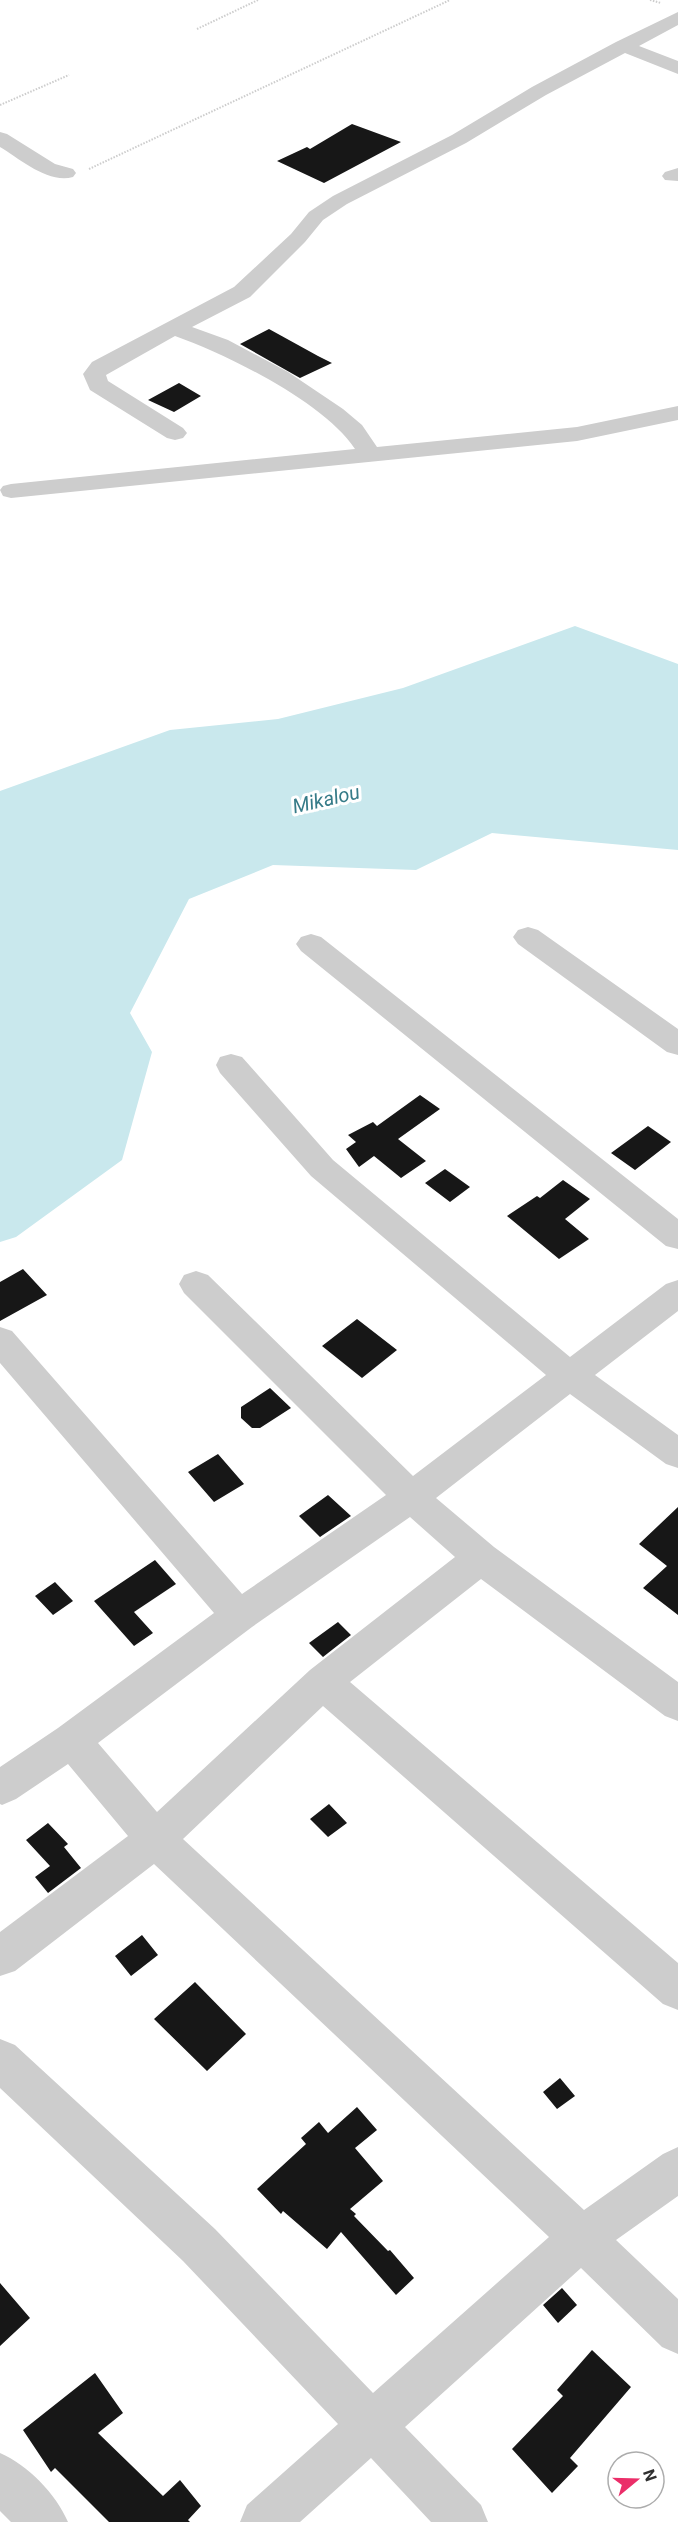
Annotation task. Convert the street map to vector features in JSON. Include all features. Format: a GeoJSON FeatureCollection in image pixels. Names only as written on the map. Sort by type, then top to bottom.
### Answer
{"type":"FeatureCollection","features":[{"type":"Feature","properties":{"kind":"street"},"geometry":{"type":"LineString","coordinates":[[175,433],[98,385],[94,374],[100,367],[117,356],[242,292],[298,238],[316,216],[340,200],[459,139],[539,91],[678,18]]}},
{"type":"Feature","properties":{"kind":"street"},"geometry":{"type":"LineString","coordinates":[[623,46],[678,68]]}},
{"type":"Feature","properties":{"kind":"street"},"geometry":{"type":"LineString","coordinates":[[0,138],[48,168],[66,172]]}},
{"type":"Feature","properties":{"kind":"street"},"geometry":{"type":"LineString","coordinates":[[172,328],[220,345],[279,377],[354,429],[370,454]]}},
{"type":"Feature","properties":{"kind":"street"},"geometry":{"type":"LineString","coordinates":[[11,491],[577,434],[678,413]]}},
{"type":"Feature","properties":{"kind":"street"},"geometry":{"type":"LineString","coordinates":[[528,937],[678,1044]]}},
{"type":"Feature","properties":{"kind":"street"},"geometry":{"type":"LineString","coordinates":[[311,944],[678,1237]]}},
{"type":"Feature","properties":{"kind":"street"},"geometry":{"type":"LineString","coordinates":[[231,1065],[322,1168],[568,1375],[678,1454]]}},
{"type":"Feature","properties":{"kind":"street"},"geometry":{"type":"LineString","coordinates":[[196,1284],[411,1497],[481,1558],[678,1704]]}},
{"type":"Feature","properties":{"kind":"street"},"geometry":{"type":"LineString","coordinates":[[2,1787],[72,1740],[239,1616],[411,1497],[678,1293]]}},
{"type":"Feature","properties":{"kind":"street"},"geometry":{"type":"LineString","coordinates":[[0,1340],[239,1616]]}},
{"type":"Feature","properties":{"kind":"street"},"geometry":{"type":"LineString","coordinates":[[0,1958],[155,1839],[323,1682],[481,1558]]}},
{"type":"Feature","properties":{"kind":"street"},"geometry":{"type":"LineString","coordinates":[[323,1682],[678,1989]]}},
{"type":"Feature","properties":{"kind":"street"},"geometry":{"type":"LineString","coordinates":[[72,1740],[155,1839],[582,2238],[678,2331]]}},
{"type":"Feature","properties":{"kind":"street"},"geometry":{"type":"LineString","coordinates":[[0,2059],[199,2245],[464,2522]]}},
{"type":"Feature","properties":{"kind":"street"},"geometry":{"type":"LineString","coordinates":[[264,2522],[582,2238],[678,2169]]}},
{"type":"Feature","properties":{"kind":"street"},"geometry":{"type":"LineString","coordinates":[[0,2477],[44,2522]]}},
{"type":"Feature","properties":{"kind":"path"},"geometry":{"type":"LineString","coordinates":[[197,29],[258,0]]}},
{"type":"Feature","properties":{"kind":"path"},"geometry":{"type":"LineString","coordinates":[[66,172],[88,169],[450,0]]}},
{"type":"Feature","properties":{"kind":"path"},"geometry":{"type":"LineString","coordinates":[[0,105],[69,75]]}},
{"type":"Feature","properties":{"kind":"water","name":"Mikalou"},"geometry":{"type":"Polygon","coordinates":[[[575,626],[678,664],[678,850],[492,833],[416,870],[273,865],[189,899],[130,1013],[152,1052],[122,1160],[16,1237],[0,1242],[0,791],[170,730],[278,719],[403,688],[575,626]]]}},
{"type":"Feature","properties":{"kind":"building"},"geometry":{"type":"Polygon","coordinates":[[[352,124],[401,142],[324,183],[277,161],[307,147],[310,149],[352,124]]]}},
{"type":"Feature","properties":{"kind":"building"},"geometry":{"type":"Polygon","coordinates":[[[269,329],[332,363],[300,378],[240,344],[269,329]]]}},
{"type":"Feature","properties":{"kind":"building"},"geometry":{"type":"Polygon","coordinates":[[[179,383],[201,396],[174,412],[148,400],[179,383]]]}},
{"type":"Feature","properties":{"kind":"building"},"geometry":{"type":"Polygon","coordinates":[[[420,1095],[440,1109],[398,1139],[426,1161],[401,1178],[374,1156],[359,1167],[346,1149],[356,1142],[348,1135],[373,1122],[377,1126],[420,1095]]]}},
{"type":"Feature","properties":{"kind":"building"},"geometry":{"type":"Polygon","coordinates":[[[648,1126],[671,1142],[635,1170],[611,1153],[648,1126]]]}},
{"type":"Feature","properties":{"kind":"building"},"geometry":{"type":"Polygon","coordinates":[[[445,1169],[470,1187],[450,1202],[425,1183],[445,1169]]]}},
{"type":"Feature","properties":{"kind":"building"},"geometry":{"type":"Polygon","coordinates":[[[563,1180],[590,1199],[565,1219],[589,1239],[559,1259],[507,1216],[537,1196],[540,1198],[563,1180]]]}},
{"type":"Feature","properties":{"kind":"building"},"geometry":{"type":"Polygon","coordinates":[[[23,1269],[47,1295],[0,1321],[0,1282],[23,1269]]]}},
{"type":"Feature","properties":{"kind":"building"},"geometry":{"type":"Polygon","coordinates":[[[357,1319],[397,1350],[362,1378],[322,1346],[357,1319]]]}},
{"type":"Feature","properties":{"kind":"building"},"geometry":{"type":"Polygon","coordinates":[[[270,1388],[291,1408],[260,1428],[252,1428],[241,1418],[241,1407],[270,1388]]]}},
{"type":"Feature","properties":{"kind":"building"},"geometry":{"type":"Polygon","coordinates":[[[218,1454],[244,1484],[214,1502],[188,1472],[218,1454]]]}},
{"type":"Feature","properties":{"kind":"building"},"geometry":{"type":"Polygon","coordinates":[[[328,1495],[351,1516],[320,1537],[299,1516],[328,1495]]]}},
{"type":"Feature","properties":{"kind":"building"},"geometry":{"type":"Polygon","coordinates":[[[678,1507],[678,1615],[643,1588],[667,1566],[639,1544],[678,1507]]]}},
{"type":"Feature","properties":{"kind":"building"},"geometry":{"type":"Polygon","coordinates":[[[155,1560],[176,1584],[134,1612],[153,1633],[134,1646],[94,1601],[155,1560]]]}},
{"type":"Feature","properties":{"kind":"building"},"geometry":{"type":"Polygon","coordinates":[[[55,1582],[73,1601],[53,1615],[35,1596],[55,1582]]]}},
{"type":"Feature","properties":{"kind":"building"},"geometry":{"type":"Polygon","coordinates":[[[338,1622],[351,1635],[323,1657],[309,1643],[338,1622]]]}},
{"type":"Feature","properties":{"kind":"building"},"geometry":{"type":"Polygon","coordinates":[[[329,1804],[347,1823],[328,1837],[310,1819],[329,1804]]]}},
{"type":"Feature","properties":{"kind":"building"},"geometry":{"type":"Polygon","coordinates":[[[48,1823],[68,1844],[64,1847],[81,1868],[48,1893],[35,1877],[50,1866],[26,1840],[48,1823]]]}},
{"type":"Feature","properties":{"kind":"building"},"geometry":{"type":"Polygon","coordinates":[[[142,1935],[158,1955],[131,1976],[115,1956],[142,1935]]]}},
{"type":"Feature","properties":{"kind":"building"},"geometry":{"type":"Polygon","coordinates":[[[195,1982],[246,2034],[207,2071],[154,2019],[195,1982]]]}},
{"type":"Feature","properties":{"kind":"building"},"geometry":{"type":"Polygon","coordinates":[[[560,2078],[575,2096],[557,2109],[543,2092],[560,2078]]]}},
{"type":"Feature","properties":{"kind":"building"},"geometry":{"type":"Polygon","coordinates":[[[357,2107],[377,2130],[355,2148],[383,2181],[350,2209],[356,2214],[354,2216],[388,2251],[390,2250],[414,2278],[396,2295],[341,2232],[327,2249],[283,2211],[281,2214],[257,2189],[306,2144],[301,2138],[319,2122],[328,2133],[357,2107]]]}},
{"type":"Feature","properties":{"kind":"building"},"geometry":{"type":"Polygon","coordinates":[[[0,2283],[30,2318],[0,2346],[0,2283]]]}},
{"type":"Feature","properties":{"kind":"building"},"geometry":{"type":"Polygon","coordinates":[[[562,2288],[577,2305],[558,2323],[543,2305],[562,2288]]]}},
{"type":"Feature","properties":{"kind":"building"},"geometry":{"type":"Polygon","coordinates":[[[592,2350],[631,2387],[570,2458],[578,2466],[552,2493],[512,2449],[563,2396],[557,2390],[592,2350]]]}},
{"type":"Feature","properties":{"kind":"building"},"geometry":{"type":"Polygon","coordinates":[[[95,2373],[123,2413],[98,2433],[163,2496],[180,2480],[201,2506],[188,2520],[190,2522],[109,2522],[55,2468],[51,2472],[23,2430],[95,2373]]]}}]}
